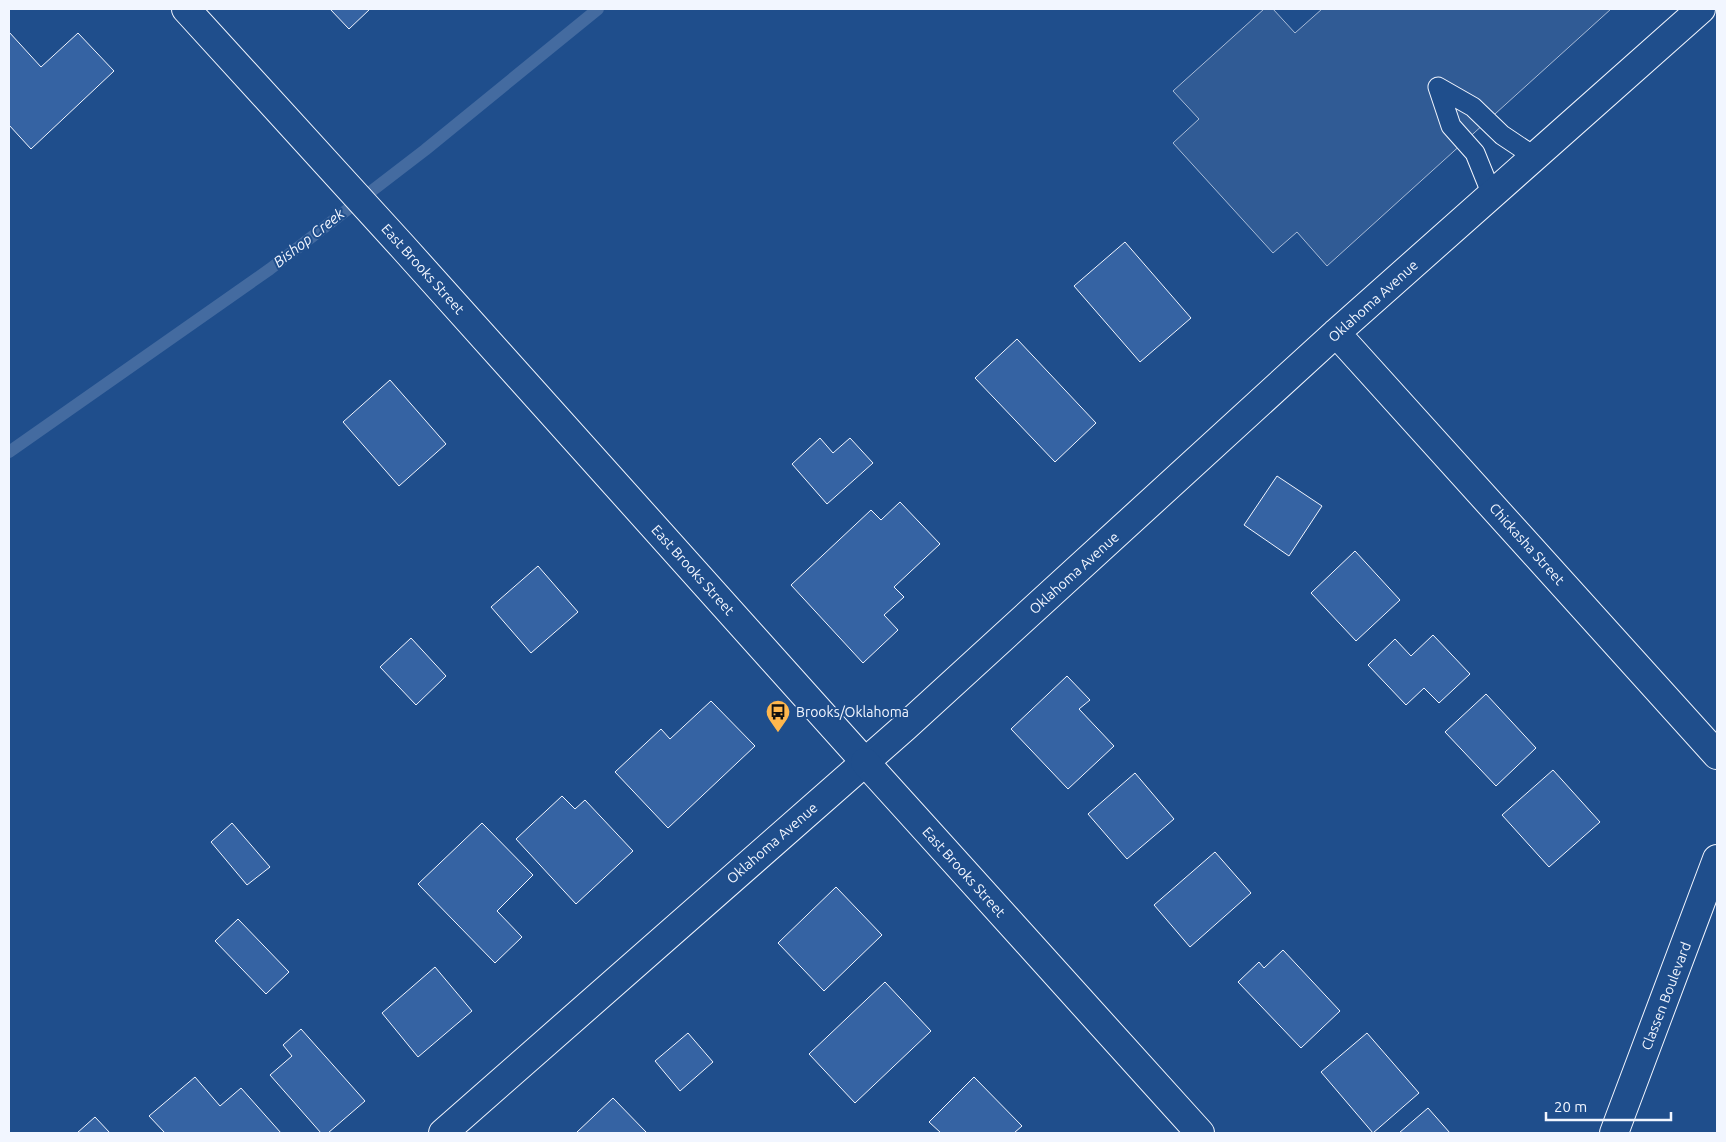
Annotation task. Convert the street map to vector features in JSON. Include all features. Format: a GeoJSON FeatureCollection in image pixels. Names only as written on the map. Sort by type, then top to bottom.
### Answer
{"type":"FeatureCollection","features":[{"type":"Feature","properties":{"kind":"street","name":"East Brooks Street"},"geometry":{"type":"LineString","coordinates":[[186,9],[403,247],[1200,1133]]}},
{"type":"Feature","properties":{"kind":"street","name":"Oklahoma Avenue"},"geometry":{"type":"LineString","coordinates":[[443,1133],[912,721],[1336,333],[1701,9]]}},
{"type":"Feature","properties":{"kind":"street","name":"Chickasha Street"},"geometry":{"type":"LineString","coordinates":[[1336,333],[1717,755]]}},
{"type":"Feature","properties":{"kind":"street","name":"Classen Boulevard"},"geometry":{"type":"LineString","coordinates":[[1614,1133],[1717,859]]}},
{"type":"Feature","properties":{"kind":"lane"},"geometry":{"type":"LineString","coordinates":[[1492,195],[1475,154],[1451,126],[1438,87],[1473,107],[1502,135],[1535,157]]}},
{"type":"Feature","properties":{"kind":"shaded area"},"geometry":{"type":"Polygon","coordinates":[[[1264,9],[1273,9],[1295,33],[1322,9],[1611,9],[1327,266],[1297,232],[1273,253],[1173,143],[1199,119],[1173,91],[1264,9]]]}},
{"type":"Feature","properties":{"kind":"building"},"geometry":{"type":"Polygon","coordinates":[[[330,9],[370,9],[349,29],[330,9]]]}},
{"type":"Feature","properties":{"kind":"building"},"geometry":{"type":"Polygon","coordinates":[[[9,32],[41,67],[78,33],[114,71],[31,149],[9,125],[9,32]]]}},
{"type":"Feature","properties":{"kind":"building"},"geometry":{"type":"Polygon","coordinates":[[[1125,242],[1191,318],[1140,362],[1074,286],[1125,242]]]}},
{"type":"Feature","properties":{"kind":"building"},"geometry":{"type":"Polygon","coordinates":[[[1017,339],[1096,423],[1055,462],[975,378],[1017,339]]]}},
{"type":"Feature","properties":{"kind":"building"},"geometry":{"type":"Polygon","coordinates":[[[390,380],[446,444],[399,486],[343,422],[390,380]]]}},
{"type":"Feature","properties":{"kind":"building"},"geometry":{"type":"Polygon","coordinates":[[[820,438],[833,453],[850,438],[873,463],[827,504],[792,464],[820,438]]]}},
{"type":"Feature","properties":{"kind":"building"},"geometry":{"type":"Polygon","coordinates":[[[1277,476],[1322,506],[1289,556],[1244,525],[1277,476]]]}},
{"type":"Feature","properties":{"kind":"building"},"geometry":{"type":"Polygon","coordinates":[[[900,502],[940,544],[894,587],[904,597],[884,615],[898,630],[863,663],[791,585],[871,510],[881,520],[900,502]]]}},
{"type":"Feature","properties":{"kind":"building"},"geometry":{"type":"Polygon","coordinates":[[[1355,551],[1400,600],[1356,641],[1311,593],[1355,551]]]}},
{"type":"Feature","properties":{"kind":"building"},"geometry":{"type":"Polygon","coordinates":[[[538,566],[578,612],[531,653],[491,607],[538,566]]]}},
{"type":"Feature","properties":{"kind":"building"},"geometry":{"type":"Polygon","coordinates":[[[1433,635],[1470,674],[1439,703],[1424,688],[1406,705],[1368,665],[1395,639],[1411,656],[1433,635]]]}},
{"type":"Feature","properties":{"kind":"building"},"geometry":{"type":"Polygon","coordinates":[[[411,638],[446,676],[416,705],[380,667],[411,638]]]}},
{"type":"Feature","properties":{"kind":"building"},"geometry":{"type":"Polygon","coordinates":[[[1067,676],[1090,700],[1079,709],[1114,746],[1068,789],[1011,729],[1067,676]]]}},
{"type":"Feature","properties":{"kind":"building"},"geometry":{"type":"Polygon","coordinates":[[[1486,694],[1536,748],[1496,786],[1445,732],[1486,694]]]}},
{"type":"Feature","properties":{"kind":"building"},"geometry":{"type":"Polygon","coordinates":[[[711,701],[755,746],[668,828],[615,772],[661,729],[670,739],[711,701]]]}},
{"type":"Feature","properties":{"kind":"building"},"geometry":{"type":"Polygon","coordinates":[[[1553,770],[1600,822],[1549,867],[1502,815],[1553,770]]]}},
{"type":"Feature","properties":{"kind":"building"},"geometry":{"type":"Polygon","coordinates":[[[1135,773],[1174,819],[1127,859],[1088,814],[1135,773]]]}},
{"type":"Feature","properties":{"kind":"building"},"geometry":{"type":"Polygon","coordinates":[[[562,796],[575,809],[585,800],[633,851],[576,904],[516,839],[562,796]]]}},
{"type":"Feature","properties":{"kind":"building"},"geometry":{"type":"Polygon","coordinates":[[[232,823],[270,867],[247,885],[211,842],[232,823]]]}},
{"type":"Feature","properties":{"kind":"building"},"geometry":{"type":"Polygon","coordinates":[[[482,823],[533,875],[497,911],[522,937],[495,963],[418,884],[482,823]]]}},
{"type":"Feature","properties":{"kind":"building"},"geometry":{"type":"Polygon","coordinates":[[[1215,852],[1251,893],[1190,947],[1154,905],[1215,852]]]}},
{"type":"Feature","properties":{"kind":"building"},"geometry":{"type":"Polygon","coordinates":[[[836,887],[882,935],[824,991],[778,943],[836,887]]]}},
{"type":"Feature","properties":{"kind":"building"},"geometry":{"type":"Polygon","coordinates":[[[238,919],[289,972],[266,994],[215,941],[238,919]]]}},
{"type":"Feature","properties":{"kind":"building"},"geometry":{"type":"Polygon","coordinates":[[[1283,950],[1340,1011],[1301,1048],[1238,982],[1259,962],[1264,968],[1283,950]]]}},
{"type":"Feature","properties":{"kind":"building"},"geometry":{"type":"Polygon","coordinates":[[[435,967],[472,1011],[418,1057],[382,1013],[435,967]]]}},
{"type":"Feature","properties":{"kind":"building"},"geometry":{"type":"Polygon","coordinates":[[[885,982],[931,1031],[855,1103],[809,1054],[885,982]]]}},
{"type":"Feature","properties":{"kind":"building"},"geometry":{"type":"Polygon","coordinates":[[[301,1029],[365,1101],[328,1133],[321,1133],[270,1075],[292,1056],[283,1045],[301,1029]]]}},
{"type":"Feature","properties":{"kind":"building"},"geometry":{"type":"Polygon","coordinates":[[[688,1033],[713,1062],[680,1091],[655,1061],[688,1033]]]}},
{"type":"Feature","properties":{"kind":"building"},"geometry":{"type":"Polygon","coordinates":[[[1367,1033],[1419,1093],[1373,1133],[1321,1072],[1367,1033]]]}},
{"type":"Feature","properties":{"kind":"building"},"geometry":{"type":"Polygon","coordinates":[[[195,1077],[220,1106],[241,1088],[281,1133],[165,1133],[149,1116],[195,1077]]]}},
{"type":"Feature","properties":{"kind":"building"},"geometry":{"type":"Polygon","coordinates":[[[974,1077],[1022,1126],[1014,1133],[941,1133],[929,1122],[974,1077]]]}},
{"type":"Feature","properties":{"kind":"building"},"geometry":{"type":"Polygon","coordinates":[[[613,1098],[647,1133],[576,1133],[613,1098]]]}},
{"type":"Feature","properties":{"kind":"building"},"geometry":{"type":"Polygon","coordinates":[[[1428,1108],[1450,1133],[1399,1133],[1428,1108]]]}},
{"type":"Feature","properties":{"kind":"building"},"geometry":{"type":"Polygon","coordinates":[[[95,1117],[110,1133],[77,1133],[95,1117]]]}},
{"type":"Feature","properties":{"kind":"waterway","name":"Bishop Creek"},"geometry":{"type":"LineString","coordinates":[[9,452],[270,269],[425,150],[598,9]]}},
{"type":"Feature","properties":{"kind":"place","name":"Brooks/Oklahoma"},"geometry":{"type":"Point","coordinates":[778,733]}}]}
